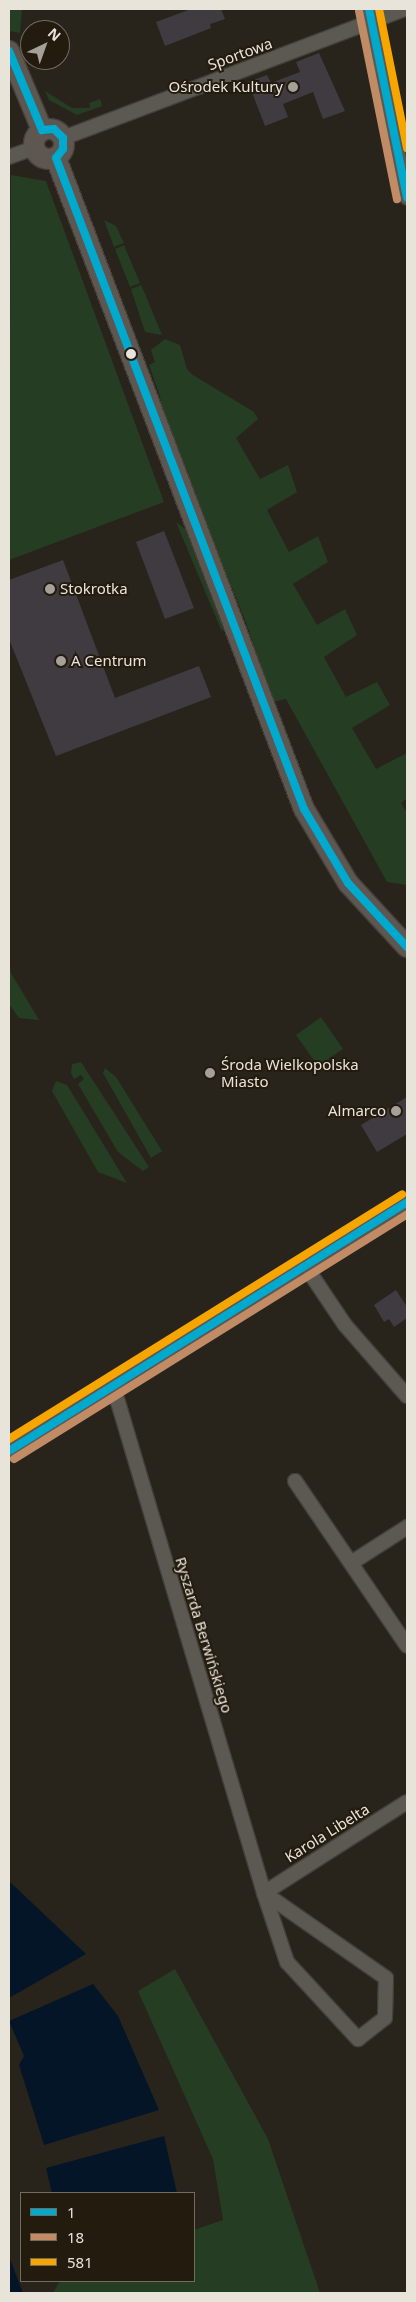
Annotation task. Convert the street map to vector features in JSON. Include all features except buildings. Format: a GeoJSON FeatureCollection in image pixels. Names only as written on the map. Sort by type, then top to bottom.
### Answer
{"type":"FeatureCollection","features":[{"type":"Feature","properties":{"kind":"street","name":"Sportowa"},"geometry":{"type":"LineString","coordinates":[[63,138],[370,14],[405,9]]}},
{"type":"Feature","properties":{"kind":"street"},"geometry":{"type":"LineString","coordinates":[[370,14],[407,197]]}},
{"type":"Feature","properties":{"kind":"street"},"geometry":{"type":"LineString","coordinates":[[9,51],[42,130]]}},
{"type":"Feature","properties":{"kind":"street"},"geometry":{"type":"LineString","coordinates":[[54,129],[63,138],[64,149],[56,158],[43,158],[34,148],[34,138],[42,130],[54,129]]}},
{"type":"Feature","properties":{"kind":"street"},"geometry":{"type":"LineString","coordinates":[[9,157],[34,148]]}},
{"type":"Feature","properties":{"kind":"street"},"geometry":{"type":"LineString","coordinates":[[56,158],[304,809],[348,883],[407,948]]}},
{"type":"Feature","properties":{"kind":"street"},"geometry":{"type":"LineString","coordinates":[[9,1450],[306,1267],[407,1202]]}},
{"type":"Feature","properties":{"kind":"street"},"geometry":{"type":"LineString","coordinates":[[306,1267],[345,1325],[407,1396]]}},
{"type":"Feature","properties":{"kind":"street","name":"Ryszarda Berwińskiego"},"geometry":{"type":"LineString","coordinates":[[112,1387],[264,1893],[287,1962],[358,2039],[385,2018],[386,1978],[264,1893]]}},
{"type":"Feature","properties":{"kind":"street"},"geometry":{"type":"LineString","coordinates":[[295,1481],[407,1646]]}},
{"type":"Feature","properties":{"kind":"street"},"geometry":{"type":"LineString","coordinates":[[351,1563],[407,1527]]}},
{"type":"Feature","properties":{"kind":"street","name":"Karola Libelta"},"geometry":{"type":"LineString","coordinates":[[264,1893],[407,1802]]}},
{"type":"Feature","properties":{"kind":"green space"},"geometry":{"type":"Polygon","coordinates":[[[9,9],[22,9],[20,33],[9,31],[9,9]]]}},
{"type":"Feature","properties":{"kind":"green space"},"geometry":{"type":"Polygon","coordinates":[[[45,91],[72,108],[90,108],[89,103],[100,99],[102,106],[77,115],[49,100],[45,91]]]}},
{"type":"Feature","properties":{"kind":"green space"},"geometry":{"type":"Polygon","coordinates":[[[11,175],[46,181],[164,502],[9,560],[11,175]]]}},
{"type":"Feature","properties":{"kind":"green space"},"geometry":{"type":"Polygon","coordinates":[[[104,220],[116,226],[124,243],[114,247],[104,220]]]}},
{"type":"Feature","properties":{"kind":"green space"},"geometry":{"type":"Polygon","coordinates":[[[124,245],[140,283],[130,287],[115,249],[124,245]]]}},
{"type":"Feature","properties":{"kind":"green space"},"geometry":{"type":"Polygon","coordinates":[[[141,285],[162,335],[145,332],[131,289],[141,285]]]}},
{"type":"Feature","properties":{"kind":"green space"},"geometry":{"type":"Polygon","coordinates":[[[165,339],[180,345],[187,369],[193,375],[254,412],[258,419],[236,438],[260,479],[288,465],[297,492],[267,510],[289,552],[318,536],[328,562],[293,584],[317,625],[345,609],[357,635],[324,657],[346,697],[377,682],[390,705],[352,728],[376,769],[407,753],[407,798],[401,803],[407,813],[407,885],[387,882],[286,699],[272,702],[247,625],[161,411],[160,396],[149,365],[155,362],[151,350],[165,339]]]}},
{"type":"Feature","properties":{"kind":"green space"},"geometry":{"type":"Polygon","coordinates":[[[176,522],[188,531],[223,624],[222,632],[176,522]]]}},
{"type":"Feature","properties":{"kind":"green space"},"geometry":{"type":"Polygon","coordinates":[[[9,964],[11,973],[39,1020],[19,1018],[9,1004],[9,964]]]}},
{"type":"Feature","properties":{"kind":"green space"},"geometry":{"type":"Polygon","coordinates":[[[321,1017],[343,1049],[318,1066],[296,1035],[321,1017]]]}},
{"type":"Feature","properties":{"kind":"green space"},"geometry":{"type":"Polygon","coordinates":[[[81,1062],[149,1167],[143,1171],[118,1152],[78,1084],[84,1079],[81,1075],[74,1079],[71,1073],[72,1064],[81,1062]]]}},
{"type":"Feature","properties":{"kind":"green space"},"geometry":{"type":"Polygon","coordinates":[[[105,1068],[116,1077],[162,1151],[151,1158],[103,1073],[105,1068]]]}},
{"type":"Feature","properties":{"kind":"green space"},"geometry":{"type":"Polygon","coordinates":[[[56,1081],[67,1085],[127,1183],[98,1172],[52,1091],[56,1081]]]}},
{"type":"Feature","properties":{"kind":"green space"},"geometry":{"type":"Polygon","coordinates":[[[175,1969],[268,2139],[320,2293],[53,2293],[59,2282],[195,2282],[195,2230],[223,2220],[213,2159],[138,1991],[175,1969]]]}},
{"type":"Feature","properties":{"kind":"water"},"geometry":{"type":"Polygon","coordinates":[[[9,1881],[86,1954],[9,1998],[9,1881]]]}},
{"type":"Feature","properties":{"kind":"water"},"geometry":{"type":"Polygon","coordinates":[[[93,1984],[118,2016],[159,2110],[44,2145],[19,2065],[24,2056],[9,2021],[93,1984]]]}},
{"type":"Feature","properties":{"kind":"water"},"geometry":{"type":"Polygon","coordinates":[[[164,2136],[177,2192],[52,2192],[46,2168],[164,2136]]]}},
{"type":"Feature","properties":{"kind":"water"},"geometry":{"type":"Polygon","coordinates":[[[9,2256],[23,2293],[9,2293],[9,2256]]]}},
{"type":"Feature","properties":{"kind":"transit line","name":"1"},"geometry":{"type":"LineString","coordinates":[[369,9],[407,197]]}},
{"type":"Feature","properties":{"kind":"transit line","name":"581"},"geometry":{"type":"LineString","coordinates":[[379,9],[407,148]]}},
{"type":"Feature","properties":{"kind":"transit line","name":"18"},"geometry":{"type":"LineString","coordinates":[[359,11],[397,199]]}},
{"type":"Feature","properties":{"kind":"transit line","name":"1"},"geometry":{"type":"LineString","coordinates":[[9,51],[42,130],[54,129],[63,138],[63,149],[56,158],[304,809],[348,883],[407,947]]}},
{"type":"Feature","properties":{"kind":"transit line","name":"581"},"geometry":{"type":"LineString","coordinates":[[9,1439],[402,1194]]}},
{"type":"Feature","properties":{"kind":"transit line","name":"1"},"geometry":{"type":"LineString","coordinates":[[9,1451],[407,1202]]}},
{"type":"Feature","properties":{"kind":"transit line","name":"18"},"geometry":{"type":"LineString","coordinates":[[14,1459],[407,1214]]}},
{"type":"Feature","properties":{"kind":"place","name":"Ośrodek Kultury"},"geometry":{"type":"Point","coordinates":[293,87]}},
{"type":"Feature","properties":{"kind":"place","name":"Stokrotka"},"geometry":{"type":"Point","coordinates":[50,589]}},
{"type":"Feature","properties":{"kind":"place","name":"A Centrum"},"geometry":{"type":"Point","coordinates":[61,661]}},
{"type":"Feature","properties":{"kind":"place","name":"Środa Wielkopolska Miasto"},"geometry":{"type":"Point","coordinates":[210,1073]}},
{"type":"Feature","properties":{"kind":"place","name":"Almarco"},"geometry":{"type":"Point","coordinates":[396,1111]}}]}
